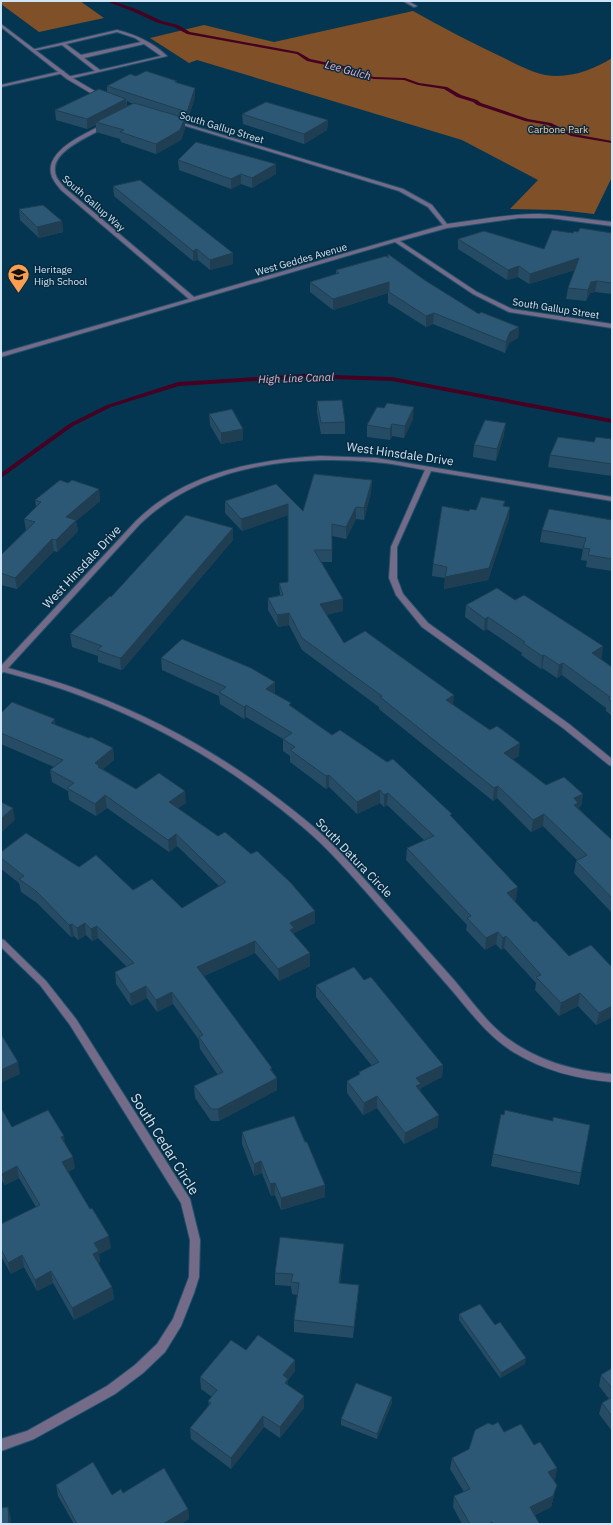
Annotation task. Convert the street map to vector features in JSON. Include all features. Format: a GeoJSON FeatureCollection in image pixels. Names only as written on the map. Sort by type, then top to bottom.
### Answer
{"type":"FeatureCollection","features":[{"type":"Feature","properties":{"kind":"street"},"geometry":{"type":"LineString","coordinates":[[405,1],[415,6]]}},
{"type":"Feature","properties":{"kind":"street"},"geometry":{"type":"LineString","coordinates":[[1,26],[69,78],[88,91],[104,98]]}},
{"type":"Feature","properties":{"kind":"street"},"geometry":{"type":"LineString","coordinates":[[33,50],[117,32],[137,37],[165,56],[69,78]]}},
{"type":"Feature","properties":{"kind":"street"},"geometry":{"type":"LineString","coordinates":[[80,57],[146,42]]}},
{"type":"Feature","properties":{"kind":"street"},"geometry":{"type":"LineString","coordinates":[[62,44],[99,71]]}},
{"type":"Feature","properties":{"kind":"street"},"geometry":{"type":"LineString","coordinates":[[1,86],[62,72]]}},
{"type":"Feature","properties":{"kind":"street","name":"South Gallup Street"},"geometry":{"type":"LineString","coordinates":[[165,119],[401,190],[430,206],[446,226]]}},
{"type":"Feature","properties":{"kind":"street","name":"South Gallup Way"},"geometry":{"type":"LineString","coordinates":[[115,120],[74,141],[61,152],[53,161],[52,174],[56,182],[63,189],[192,299]]}},
{"type":"Feature","properties":{"kind":"street","name":"West Geddes Avenue"},"geometry":{"type":"LineString","coordinates":[[1,355],[446,226],[500,218],[530,216],[566,218],[612,224]]}},
{"type":"Feature","properties":{"kind":"street","name":"South Gallup Street"},"geometry":{"type":"LineString","coordinates":[[397,241],[474,293],[511,311],[612,326]]}},
{"type":"Feature","properties":{"kind":"street","name":"West Hinsdale Drive"},"geometry":{"type":"LineString","coordinates":[[2,670],[150,512],[185,489],[224,472],[254,464],[306,457],[341,457],[376,460],[612,499]]}},
{"type":"Feature","properties":{"kind":"street"},"geometry":{"type":"LineString","coordinates":[[429,469],[394,547],[393,578],[400,595],[425,626],[566,726],[612,763]]}},
{"type":"Feature","properties":{"kind":"street","name":"South Datura Circle"},"geometry":{"type":"LineString","coordinates":[[2,670],[36,677],[104,700],[148,721],[210,755],[257,786],[308,826],[347,864],[492,1030],[523,1052],[551,1066],[586,1076],[612,1078]]}},
{"type":"Feature","properties":{"kind":"street","name":"South Cedar Circle"},"geometry":{"type":"LineString","coordinates":[[1,942],[43,983],[73,1022],[186,1202],[195,1240],[194,1277],[189,1293],[177,1322],[161,1348],[139,1369],[111,1390],[30,1435],[1,1445]]}},
{"type":"Feature","properties":{"kind":"green space"},"geometry":{"type":"Polygon","coordinates":[[[1,1],[80,1],[104,18],[39,32],[1,4],[1,1]]]}},
{"type":"Feature","properties":{"kind":"green space","name":"Carbone Park"},"geometry":{"type":"Polygon","coordinates":[[[413,11],[459,36],[520,66],[545,75],[572,75],[589,70],[612,58],[612,177],[594,214],[559,210],[510,209],[538,180],[462,140],[197,60],[189,63],[150,38],[204,25],[274,42],[413,11]]]}},
{"type":"Feature","properties":{"kind":"building"},"geometry":{"type":"Polygon","coordinates":[[[146,71],[195,88],[187,112],[107,86],[130,74],[136,76],[146,71]]]}},
{"type":"Feature","properties":{"kind":"building"},"geometry":{"type":"Polygon","coordinates":[[[99,89],[126,99],[87,119],[55,110],[99,89]]]}},
{"type":"Feature","properties":{"kind":"building"},"geometry":{"type":"Polygon","coordinates":[[[266,102],[328,120],[304,134],[242,114],[266,102]]]}},
{"type":"Feature","properties":{"kind":"building"},"geometry":{"type":"Polygon","coordinates":[[[134,103],[185,118],[180,130],[156,144],[120,132],[124,130],[96,122],[134,103]]]}},
{"type":"Feature","properties":{"kind":"building"},"geometry":{"type":"Polygon","coordinates":[[[196,142],[276,164],[252,178],[241,174],[231,179],[178,160],[196,142]]]}},
{"type":"Feature","properties":{"kind":"building"},"geometry":{"type":"Polygon","coordinates":[[[140,180],[233,253],[210,260],[197,249],[193,251],[113,186],[140,180]]]}},
{"type":"Feature","properties":{"kind":"building"},"geometry":{"type":"Polygon","coordinates":[[[43,205],[62,221],[37,227],[19,209],[43,205]]]}},
{"type":"Feature","properties":{"kind":"building"},"geometry":{"type":"Polygon","coordinates":[[[580,228],[612,233],[612,283],[597,281],[591,282],[588,290],[568,288],[579,258],[530,274],[519,266],[508,270],[458,239],[484,231],[544,249],[552,230],[573,233],[574,231],[578,232],[580,228]]]}},
{"type":"Feature","properties":{"kind":"building"},"geometry":{"type":"Polygon","coordinates":[[[388,254],[426,281],[479,314],[481,312],[519,327],[510,332],[506,342],[434,313],[426,316],[389,292],[389,282],[333,299],[310,282],[339,273],[336,270],[386,256],[388,258],[388,254]]]}},
{"type":"Feature","properties":{"kind":"building"},"geometry":{"type":"Polygon","coordinates":[[[342,400],[345,422],[321,423],[317,401],[342,400]]]}},
{"type":"Feature","properties":{"kind":"building"},"geometry":{"type":"Polygon","coordinates":[[[387,403],[414,407],[405,426],[392,424],[390,429],[367,425],[377,407],[384,408],[387,403]]]}},
{"type":"Feature","properties":{"kind":"building"},"geometry":{"type":"Polygon","coordinates":[[[232,409],[243,429],[221,433],[209,414],[232,409]]]}},
{"type":"Feature","properties":{"kind":"building"},"geometry":{"type":"Polygon","coordinates":[[[485,420],[506,423],[497,449],[474,445],[485,420]]]}},
{"type":"Feature","properties":{"kind":"building"},"geometry":{"type":"Polygon","coordinates":[[[558,437],[594,442],[596,437],[612,439],[612,464],[550,455],[558,437]]]}},
{"type":"Feature","properties":{"kind":"building"},"geometry":{"type":"Polygon","coordinates":[[[314,474],[372,480],[364,508],[356,507],[346,527],[332,524],[332,550],[314,550],[343,599],[320,604],[344,643],[365,631],[454,695],[446,700],[490,730],[497,726],[520,743],[504,753],[546,785],[564,777],[583,794],[574,798],[578,803],[574,805],[612,840],[612,898],[576,861],[587,855],[544,814],[533,820],[498,786],[494,788],[380,697],[382,696],[302,638],[289,613],[277,615],[268,598],[283,595],[279,583],[288,582],[288,504],[241,519],[225,501],[276,484],[303,511],[314,474]]]}},
{"type":"Feature","properties":{"kind":"building"},"geometry":{"type":"Polygon","coordinates":[[[60,480],[68,483],[72,480],[99,489],[66,517],[76,520],[56,540],[52,539],[15,578],[1,573],[1,555],[35,522],[24,519],[41,502],[35,500],[60,480]]]}},
{"type":"Feature","properties":{"kind":"building"},"geometry":{"type":"Polygon","coordinates":[[[481,497],[505,501],[503,506],[510,507],[489,568],[445,577],[447,567],[433,564],[442,506],[469,511],[470,509],[476,510],[481,497]]]}},
{"type":"Feature","properties":{"kind":"building"},"geometry":{"type":"Polygon","coordinates":[[[549,509],[612,520],[612,559],[588,555],[590,549],[583,548],[586,538],[542,530],[549,509]]]}},
{"type":"Feature","properties":{"kind":"building"},"geometry":{"type":"Polygon","coordinates":[[[186,515],[233,528],[122,657],[120,658],[97,650],[102,646],[70,634],[110,596],[111,597],[186,515]]]}},
{"type":"Feature","properties":{"kind":"building"},"geometry":{"type":"Polygon","coordinates":[[[497,588],[515,600],[524,595],[603,646],[592,653],[612,667],[612,702],[608,699],[610,697],[563,663],[559,665],[544,655],[542,656],[523,643],[525,642],[488,617],[485,619],[466,605],[497,588]]]}},
{"type":"Feature","properties":{"kind":"building"},"geometry":{"type":"Polygon","coordinates":[[[182,639],[251,668],[275,682],[266,689],[291,703],[289,705],[332,735],[340,730],[387,762],[393,759],[452,814],[450,815],[518,887],[507,893],[569,956],[591,945],[612,967],[612,1006],[599,1013],[580,993],[561,1003],[536,977],[541,975],[506,936],[503,938],[498,932],[486,938],[467,918],[471,916],[407,848],[434,836],[388,793],[384,795],[380,790],[357,802],[329,775],[326,776],[290,750],[295,747],[283,739],[292,733],[246,705],[244,707],[219,692],[226,687],[161,658],[182,639]]]}},
{"type":"Feature","properties":{"kind":"building"},"geometry":{"type":"Polygon","coordinates":[[[12,702],[55,719],[51,723],[89,738],[91,737],[113,748],[95,763],[100,766],[98,767],[136,789],[159,773],[185,791],[169,802],[218,836],[225,832],[251,854],[257,851],[291,883],[315,911],[290,923],[294,928],[290,930],[310,953],[278,969],[255,941],[197,967],[272,1068],[270,1069],[277,1078],[218,1109],[211,1109],[194,1086],[223,1072],[199,1037],[203,1035],[172,992],[156,1000],[146,986],[130,994],[115,972],[134,963],[97,926],[91,929],[85,923],[77,928],[72,924],[69,925],[36,891],[19,879],[24,876],[1,858],[1,852],[26,833],[79,867],[96,855],[133,890],[152,879],[182,908],[226,882],[176,834],[168,840],[105,795],[95,804],[67,788],[74,783],[50,770],[63,760],[1,733],[1,713],[12,702]]]}},
{"type":"Feature","properties":{"kind":"building"},"geometry":{"type":"Polygon","coordinates":[[[1,802],[13,808],[1,819],[1,802]]]}},
{"type":"Feature","properties":{"kind":"building"},"geometry":{"type":"Polygon","coordinates":[[[354,967],[364,980],[371,977],[443,1065],[416,1078],[421,1084],[416,1086],[439,1115],[405,1133],[377,1096],[364,1103],[347,1081],[360,1074],[359,1072],[379,1062],[316,985],[354,967]]]}},
{"type":"Feature","properties":{"kind":"building"},"geometry":{"type":"Polygon","coordinates":[[[1,1034],[18,1062],[1,1070],[1,1034]]]}},
{"type":"Feature","properties":{"kind":"building"},"geometry":{"type":"Polygon","coordinates":[[[1,1108],[12,1127],[48,1110],[64,1136],[61,1137],[73,1157],[62,1162],[90,1209],[92,1208],[109,1236],[94,1243],[99,1251],[93,1254],[112,1287],[72,1308],[51,1271],[35,1280],[22,1255],[8,1263],[1,1249],[1,1224],[40,1205],[17,1166],[2,1174],[1,1172],[1,1108]]]}},
{"type":"Feature","properties":{"kind":"building"},"geometry":{"type":"Polygon","coordinates":[[[505,1110],[553,1121],[553,1117],[590,1125],[581,1173],[493,1154],[501,1114],[504,1115],[505,1110]]]}},
{"type":"Feature","properties":{"kind":"building"},"geometry":{"type":"Polygon","coordinates":[[[294,1116],[305,1142],[307,1142],[325,1185],[281,1198],[275,1183],[270,1184],[261,1161],[254,1164],[242,1132],[294,1116]]]}},
{"type":"Feature","properties":{"kind":"building"},"geometry":{"type":"Polygon","coordinates":[[[280,1237],[344,1244],[339,1283],[359,1285],[354,1327],[294,1320],[299,1283],[291,1282],[293,1274],[275,1273],[280,1237]]]}},
{"type":"Feature","properties":{"kind":"building"},"geometry":{"type":"Polygon","coordinates":[[[480,1304],[495,1325],[500,1322],[526,1358],[501,1373],[459,1314],[480,1304]]]}},
{"type":"Feature","properties":{"kind":"building"},"geometry":{"type":"Polygon","coordinates":[[[258,1335],[295,1360],[283,1375],[288,1379],[285,1383],[304,1396],[280,1427],[263,1416],[231,1458],[190,1428],[211,1403],[208,1401],[217,1390],[200,1377],[231,1340],[246,1350],[258,1335]]]}},
{"type":"Feature","properties":{"kind":"building"},"geometry":{"type":"Polygon","coordinates":[[[612,1368],[612,1388],[601,1375],[612,1368]]]}},
{"type":"Feature","properties":{"kind":"building"},"geometry":{"type":"Polygon","coordinates":[[[356,1383],[392,1397],[377,1434],[341,1419],[356,1383]]]}},
{"type":"Feature","properties":{"kind":"building"},"geometry":{"type":"Polygon","coordinates":[[[612,1397],[612,1416],[602,1403],[612,1397]]]}},
{"type":"Feature","properties":{"kind":"building"},"geometry":{"type":"Polygon","coordinates":[[[498,1422],[504,1432],[521,1424],[534,1445],[540,1442],[557,1468],[548,1472],[557,1485],[553,1496],[530,1507],[539,1523],[493,1524],[492,1522],[489,1524],[470,1524],[454,1496],[470,1489],[452,1458],[469,1449],[475,1430],[488,1423],[493,1425],[498,1422]]]}},
{"type":"Feature","properties":{"kind":"building"},"geometry":{"type":"Polygon","coordinates":[[[93,1462],[112,1495],[121,1489],[123,1493],[164,1468],[188,1509],[163,1524],[77,1524],[56,1485],[93,1462]]]}},
{"type":"Feature","properties":{"kind":"building"},"geometry":{"type":"Polygon","coordinates":[[[8,1507],[9,1524],[1,1524],[1,1508],[8,1507]]]}},
{"type":"Feature","properties":{"kind":"waterway","name":"Lee Gulch"},"geometry":{"type":"LineString","coordinates":[[108,1],[134,10],[160,22],[176,26],[189,33],[298,53],[309,60],[351,69],[351,72],[374,78],[405,79],[418,84],[445,88],[459,96],[475,101],[479,104],[527,120],[549,124],[573,135],[612,142]]}},
{"type":"Feature","properties":{"kind":"waterway","name":"High Line Canal"},"geometry":{"type":"LineString","coordinates":[[1,476],[71,425],[109,406],[178,384],[304,376],[392,379],[612,421]]}},
{"type":"Feature","properties":{"kind":"place","name":"Heritage High School"},"geometry":{"type":"Point","coordinates":[18,294]}}]}
